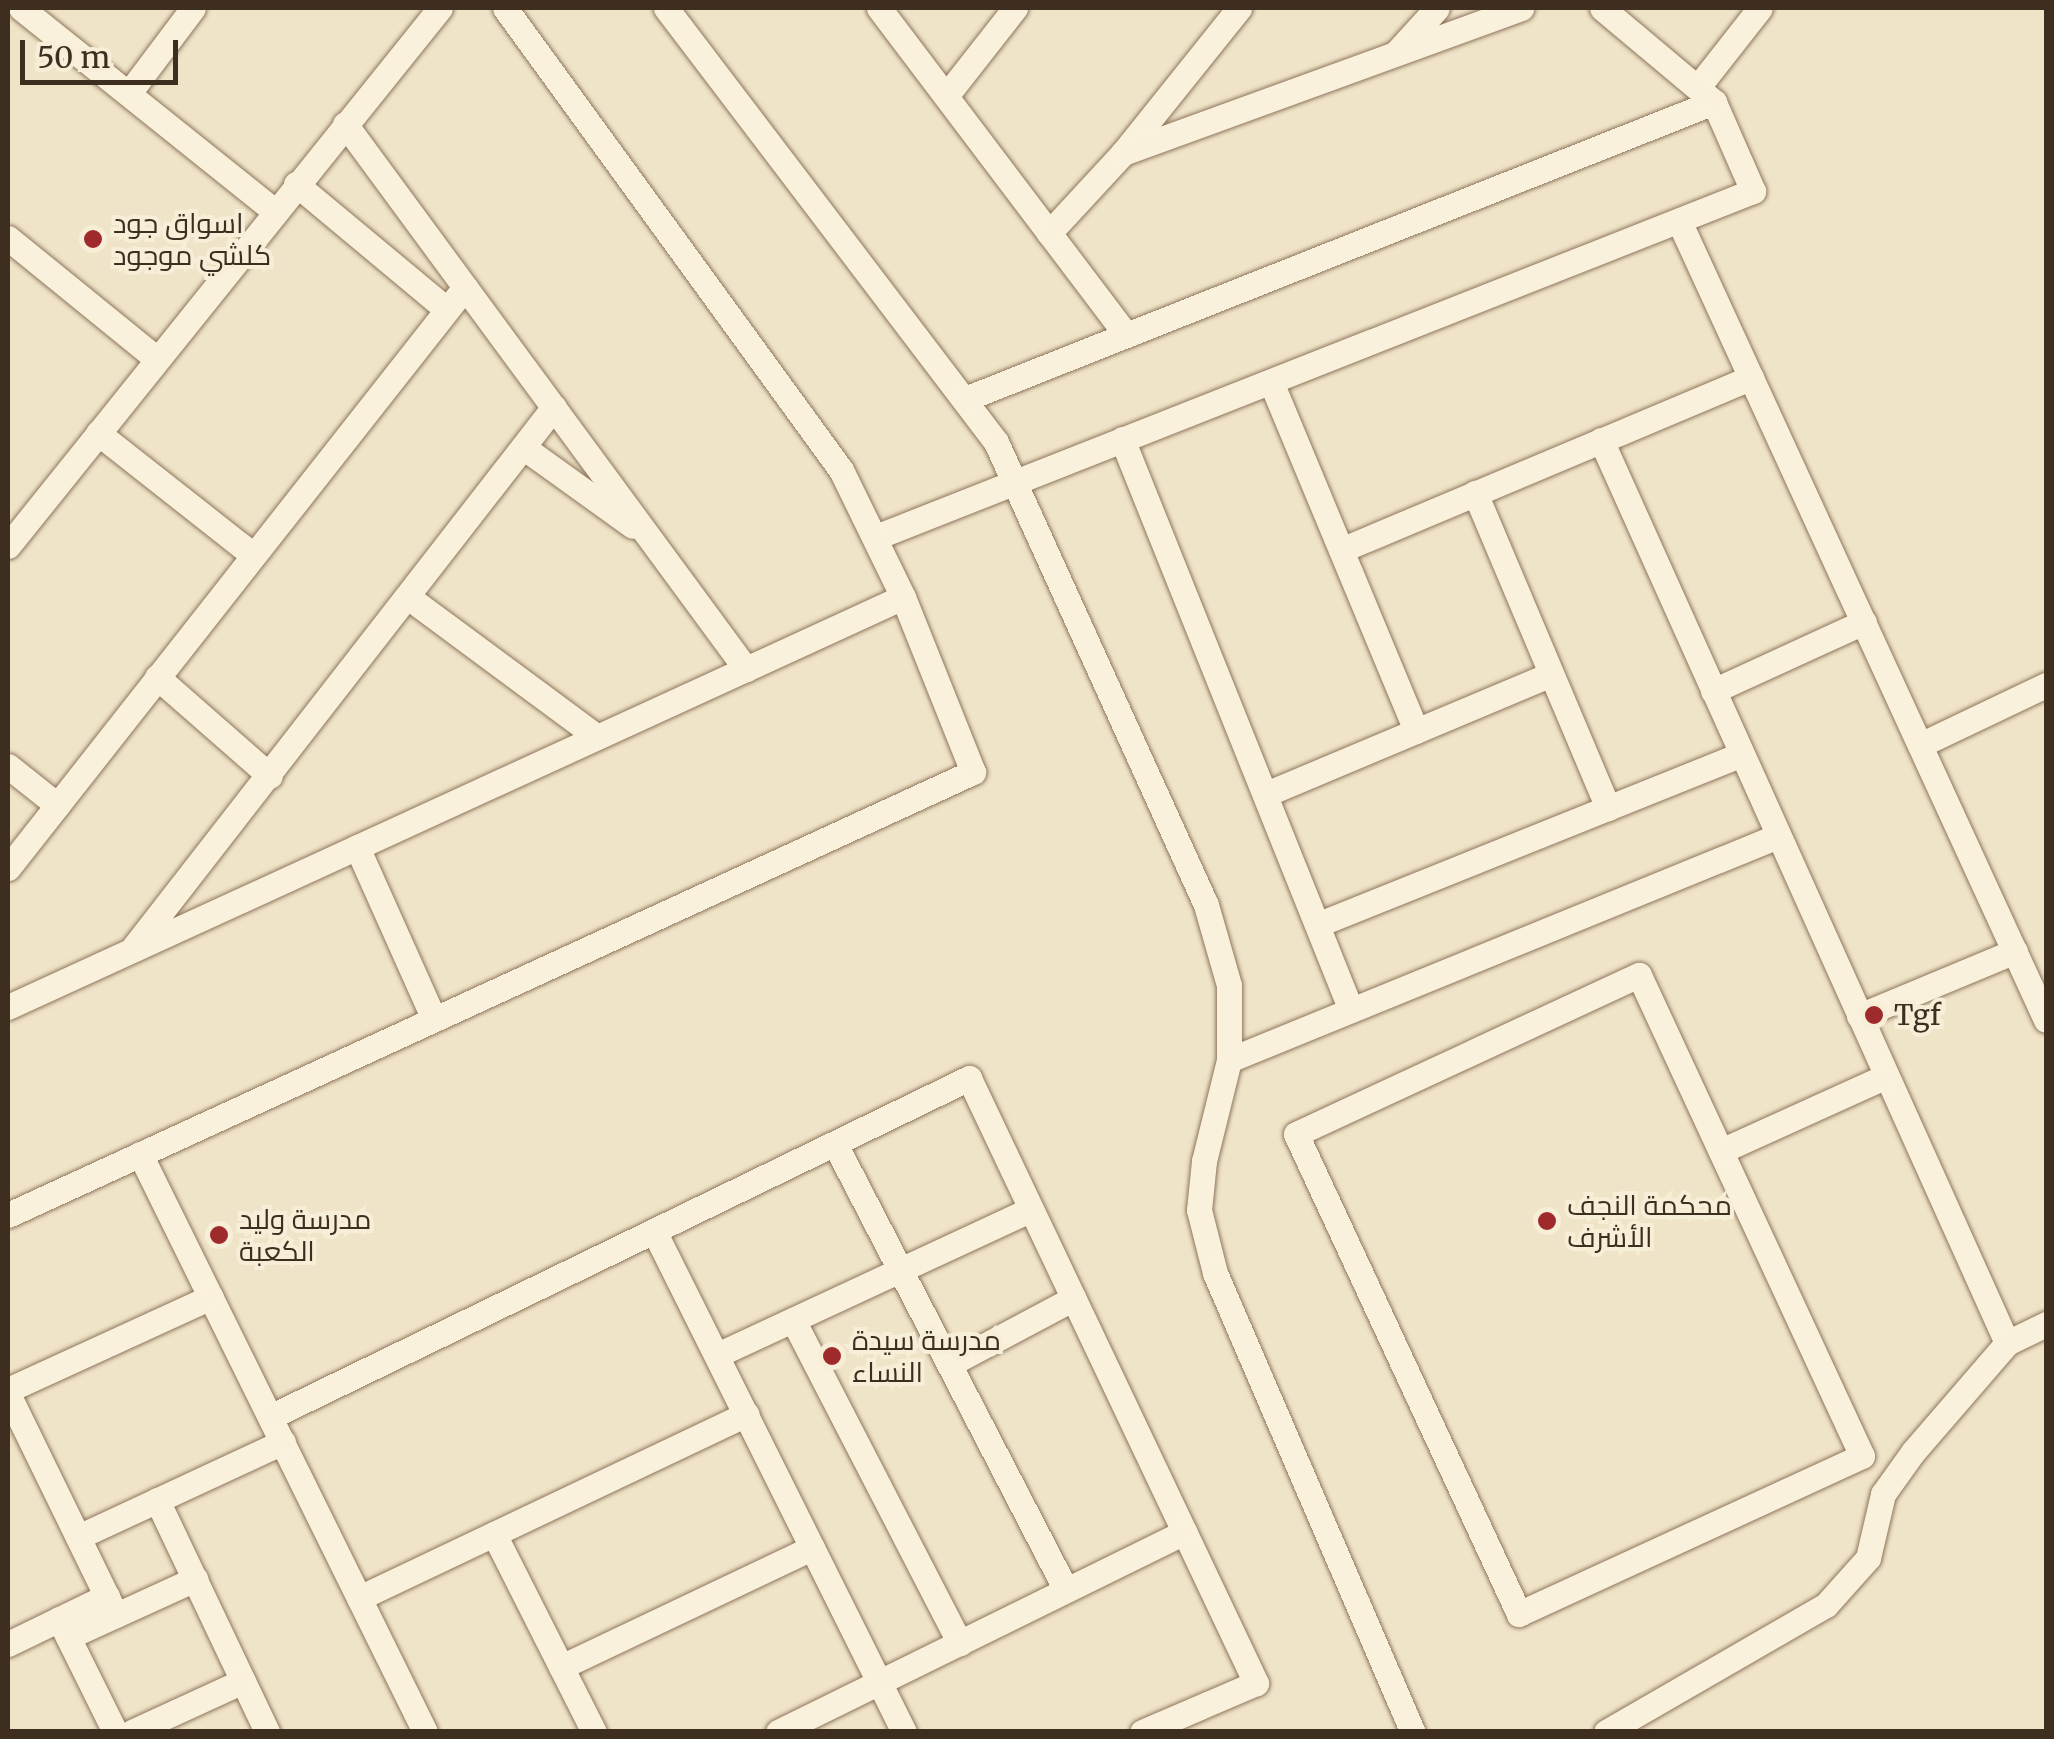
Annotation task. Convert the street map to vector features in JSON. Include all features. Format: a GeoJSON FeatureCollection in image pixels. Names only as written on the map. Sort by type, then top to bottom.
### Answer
{"type":"FeatureCollection","features":[{"type":"Feature","properties":{"kind":"street"},"geometry":{"type":"LineString","coordinates":[[22,8],[274,212]]}},
{"type":"Feature","properties":{"kind":"street"},"geometry":{"type":"LineString","coordinates":[[129,93],[193,8]]}},
{"type":"Feature","properties":{"kind":"street"},"geometry":{"type":"LineString","coordinates":[[8,546],[440,8]]}},
{"type":"Feature","properties":{"kind":"street"},"geometry":{"type":"LineString","coordinates":[[8,1215],[973,772],[904,597],[841,470],[505,8]]}},
{"type":"Feature","properties":{"kind":"street"},"geometry":{"type":"LineString","coordinates":[[666,8],[965,399],[1016,481],[1206,905],[1230,985],[1229,1060],[1204,1161],[1199,1210],[1215,1273],[1254,1368],[1301,1464],[1413,1732]]}},
{"type":"Feature","properties":{"kind":"street"},"geometry":{"type":"LineString","coordinates":[[879,8],[1126,335]]}},
{"type":"Feature","properties":{"kind":"street"},"geometry":{"type":"LineString","coordinates":[[946,96],[1015,8]]}},
{"type":"Feature","properties":{"kind":"street"},"geometry":{"type":"LineString","coordinates":[[1049,233],[1123,152],[1239,8]]}},
{"type":"Feature","properties":{"kind":"street"},"geometry":{"type":"LineString","coordinates":[[1395,55],[1438,8]]}},
{"type":"Feature","properties":{"kind":"street"},"geometry":{"type":"LineString","coordinates":[[1123,152],[1521,8]]}},
{"type":"Feature","properties":{"kind":"street"},"geometry":{"type":"LineString","coordinates":[[876,536],[1753,191],[1706,94],[1602,8]]}},
{"type":"Feature","properties":{"kind":"street"},"geometry":{"type":"LineString","coordinates":[[965,399],[1706,94],[1760,8]]}},
{"type":"Feature","properties":{"kind":"street"},"geometry":{"type":"LineString","coordinates":[[345,124],[746,669]]}},
{"type":"Feature","properties":{"kind":"street"},"geometry":{"type":"LineString","coordinates":[[296,184],[445,308]]}},
{"type":"Feature","properties":{"kind":"street"},"geometry":{"type":"LineString","coordinates":[[1679,221],[2046,1020]]}},
{"type":"Feature","properties":{"kind":"street"},"geometry":{"type":"LineString","coordinates":[[9,241],[157,359]]}},
{"type":"Feature","properties":{"kind":"street"},"geometry":{"type":"LineString","coordinates":[[8,868],[445,308],[466,287]]}},
{"type":"Feature","properties":{"kind":"street"},"geometry":{"type":"LineString","coordinates":[[1341,550],[1751,378]]}},
{"type":"Feature","properties":{"kind":"street"},"geometry":{"type":"LineString","coordinates":[[1271,382],[1416,731]]}},
{"type":"Feature","properties":{"kind":"street"},"geometry":{"type":"LineString","coordinates":[[131,950],[554,407]]}},
{"type":"Feature","properties":{"kind":"street"},"geometry":{"type":"LineString","coordinates":[[98,433],[252,555]]}},
{"type":"Feature","properties":{"kind":"street"},"geometry":{"type":"LineString","coordinates":[[1122,438],[1351,1010]]}},
{"type":"Feature","properties":{"kind":"street"},"geometry":{"type":"LineString","coordinates":[[1600,440],[2006,1342]]}},
{"type":"Feature","properties":{"kind":"street"},"geometry":{"type":"LineString","coordinates":[[523,447],[652,540]]}},
{"type":"Feature","properties":{"kind":"street"},"geometry":{"type":"LineString","coordinates":[[1475,493],[1608,808]]}},
{"type":"Feature","properties":{"kind":"street"},"geometry":{"type":"LineString","coordinates":[[408,597],[597,737]]}},
{"type":"Feature","properties":{"kind":"street"},"geometry":{"type":"LineString","coordinates":[[8,1007],[904,597]]}},
{"type":"Feature","properties":{"kind":"street"},"geometry":{"type":"LineString","coordinates":[[1713,691],[1864,622]]}},
{"type":"Feature","properties":{"kind":"street"},"geometry":{"type":"LineString","coordinates":[[1266,794],[1552,674]]}},
{"type":"Feature","properties":{"kind":"street"},"geometry":{"type":"LineString","coordinates":[[157,677],[270,776]]}},
{"type":"Feature","properties":{"kind":"street"},"geometry":{"type":"LineString","coordinates":[[1920,745],[2046,685]]}},
{"type":"Feature","properties":{"kind":"street"},"geometry":{"type":"LineString","coordinates":[[1319,924],[1741,754]]}},
{"type":"Feature","properties":{"kind":"street"},"geometry":{"type":"LineString","coordinates":[[8,766],[57,805]]}},
{"type":"Feature","properties":{"kind":"street"},"geometry":{"type":"LineString","coordinates":[[1229,1060],[1778,836]]}},
{"type":"Feature","properties":{"kind":"street"},"geometry":{"type":"LineString","coordinates":[[357,847],[434,1019]]}},
{"type":"Feature","properties":{"kind":"street"},"geometry":{"type":"LineString","coordinates":[[1860,1016],[2015,950]]}},
{"type":"Feature","properties":{"kind":"street"},"geometry":{"type":"LineString","coordinates":[[1639,976],[1720,1151],[1862,1456],[1519,1614],[1296,1134],[1639,976]]}},
{"type":"Feature","properties":{"kind":"street"},"geometry":{"type":"LineString","coordinates":[[1720,1151],[1886,1076]]}},
{"type":"Feature","properties":{"kind":"street"},"geometry":{"type":"LineString","coordinates":[[270,1418],[970,1078],[1256,1684],[1142,1732]]}},
{"type":"Feature","properties":{"kind":"street"},"geometry":{"type":"LineString","coordinates":[[835,1144],[1066,1590]]}},
{"type":"Feature","properties":{"kind":"street"},"geometry":{"type":"LineString","coordinates":[[140,1154],[426,1732]]}},
{"type":"Feature","properties":{"kind":"street"},"geometry":{"type":"LineString","coordinates":[[718,1355],[1032,1209]]}},
{"type":"Feature","properties":{"kind":"street"},"geometry":{"type":"LineString","coordinates":[[654,1231],[904,1732]]}},
{"type":"Feature","properties":{"kind":"street"},"geometry":{"type":"LineString","coordinates":[[111,1606],[8,1392],[210,1296]]}},
{"type":"Feature","properties":{"kind":"street"},"geometry":{"type":"LineString","coordinates":[[950,1364],[1074,1298]]}},
{"type":"Feature","properties":{"kind":"street"},"geometry":{"type":"LineString","coordinates":[[793,1320],[960,1642]]}},
{"type":"Feature","properties":{"kind":"street"},"geometry":{"type":"LineString","coordinates":[[1606,1732],[1826,1605],[1868,1558],[1882,1494],[1961,1392],[2006,1342],[2046,1324]]}},
{"type":"Feature","properties":{"kind":"street"},"geometry":{"type":"LineString","coordinates":[[360,1598],[746,1414]]}},
{"type":"Feature","properties":{"kind":"street"},"geometry":{"type":"LineString","coordinates":[[78,1537],[282,1442]]}},
{"type":"Feature","properties":{"kind":"street"},"geometry":{"type":"LineString","coordinates":[[157,1500],[268,1732]]}},
{"type":"Feature","properties":{"kind":"street"},"geometry":{"type":"LineString","coordinates":[[778,1732],[1184,1532]]}},
{"type":"Feature","properties":{"kind":"street"},"geometry":{"type":"LineString","coordinates":[[494,1534],[594,1732]]}},
{"type":"Feature","properties":{"kind":"street"},"geometry":{"type":"LineString","coordinates":[[561,1667],[812,1548]]}},
{"type":"Feature","properties":{"kind":"street"},"geometry":{"type":"LineString","coordinates":[[8,1644],[64,1628],[111,1606],[195,1579]]}},
{"type":"Feature","properties":{"kind":"street"},"geometry":{"type":"LineString","coordinates":[[64,1628],[115,1732]]}},
{"type":"Feature","properties":{"kind":"street"},"geometry":{"type":"LineString","coordinates":[[132,1732],[243,1681]]}},
{"type":"Feature","properties":{"kind":"place","name":"اسواق جود كلشي موجود"},"geometry":{"type":"Point","coordinates":[93,239]}},
{"type":"Feature","properties":{"kind":"place","name":"Tgf"},"geometry":{"type":"Point","coordinates":[1874,1015]}},
{"type":"Feature","properties":{"kind":"place","name":"محكمة النجف الأشرف"},"geometry":{"type":"Point","coordinates":[1547,1221]}},
{"type":"Feature","properties":{"kind":"place","name":"مدرسة وليد الكعبة"},"geometry":{"type":"Point","coordinates":[219,1235]}},
{"type":"Feature","properties":{"kind":"place","name":"مدرسة سيدة النساء"},"geometry":{"type":"Point","coordinates":[832,1356]}}]}
